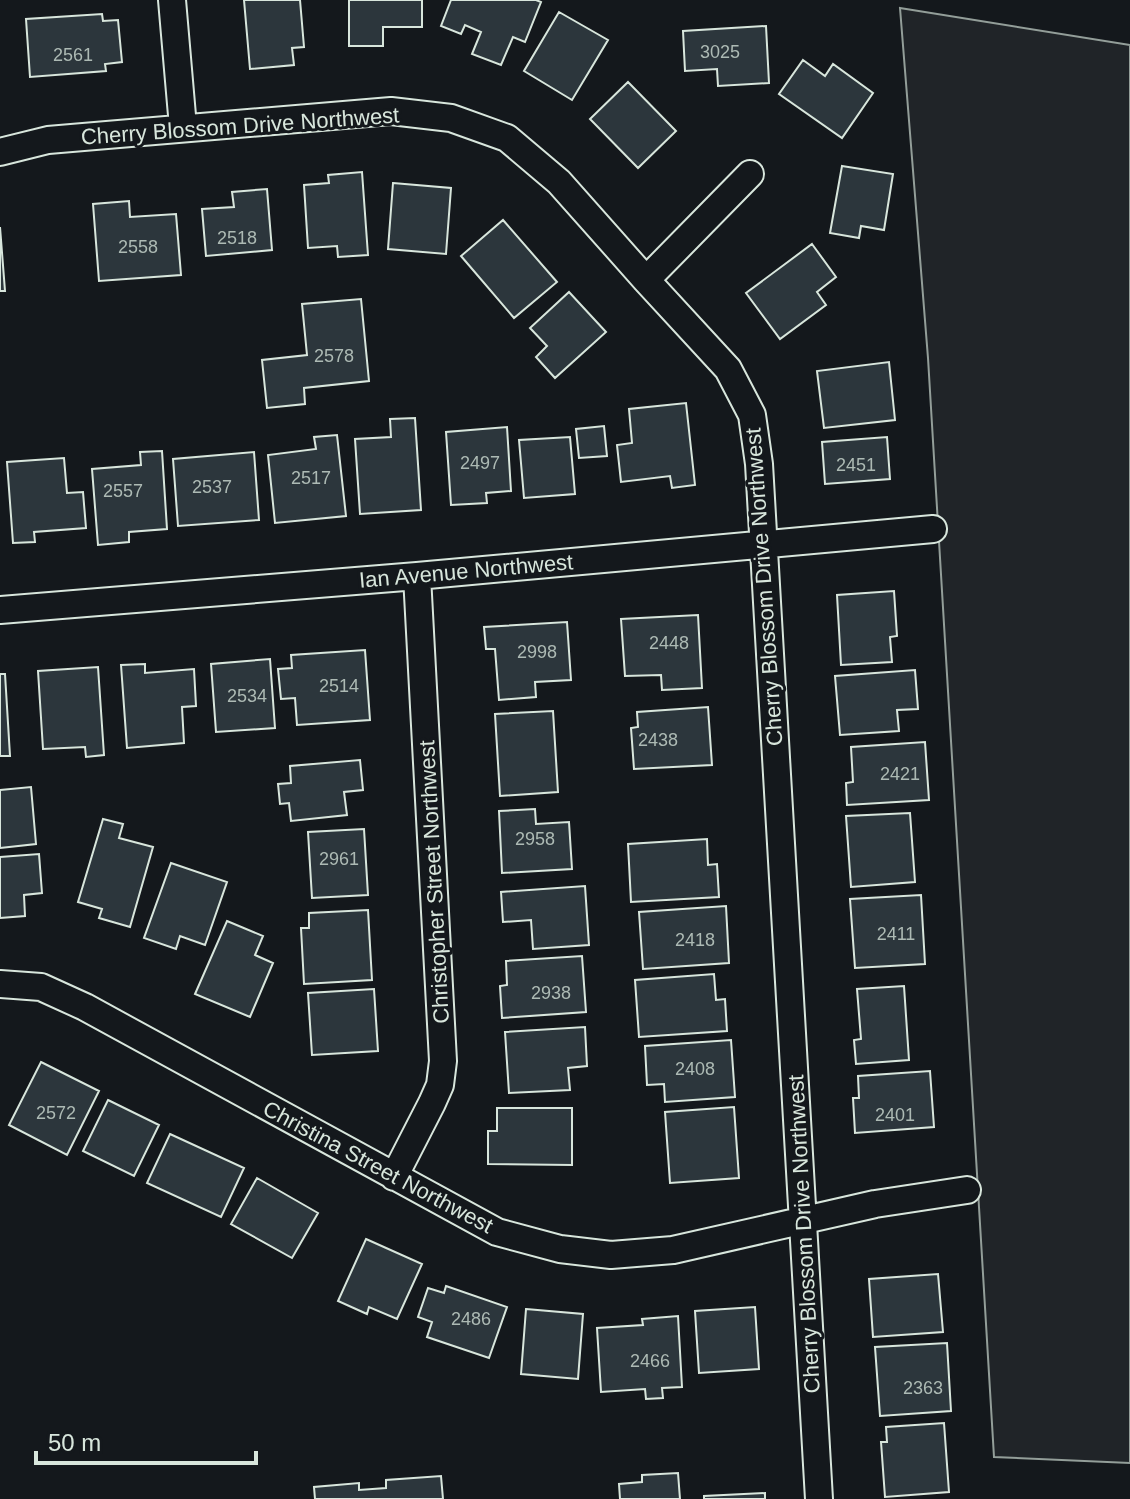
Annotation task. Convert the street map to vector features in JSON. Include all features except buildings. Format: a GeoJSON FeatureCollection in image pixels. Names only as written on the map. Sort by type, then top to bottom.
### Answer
{"type":"FeatureCollection","features":[{"type":"Feature","properties":{"kind":"street"},"geometry":{"type":"LineString","coordinates":[[172,0],[183,127]]}},
{"type":"Feature","properties":{"kind":"street","name":"Cherry Blossom Drive Northwest"},"geometry":{"type":"LineString","coordinates":[[0,152],[48,140],[391,111],[451,118],[507,138],[559,182],[728,369],[752,415],[759,464],[819,1499]]}},
{"type":"Feature","properties":{"kind":"street"},"geometry":{"type":"LineString","coordinates":[[646,280],[750,174]]}},
{"type":"Feature","properties":{"kind":"street","name":"Ian Avenue Northwest"},"geometry":{"type":"LineString","coordinates":[[0,610],[933,529]]}},
{"type":"Feature","properties":{"kind":"street","name":"Christopher Street Northwest"},"geometry":{"type":"LineString","coordinates":[[394,1177],[440,1085],[443,1061],[417,576]]}},
{"type":"Feature","properties":{"kind":"street","name":"Christina Street Northwest"},"geometry":{"type":"LineString","coordinates":[[0,984],[41,987],[85,1007],[497,1232],[560,1249],[611,1255],[673,1250],[875,1204],[967,1190]]}},
{"type":"Feature","properties":{"kind":"shaded area"},"geometry":{"type":"Polygon","coordinates":[[[900,8],[1130,45],[1130,1463],[994,1457],[928,358],[900,8]]]}}]}
